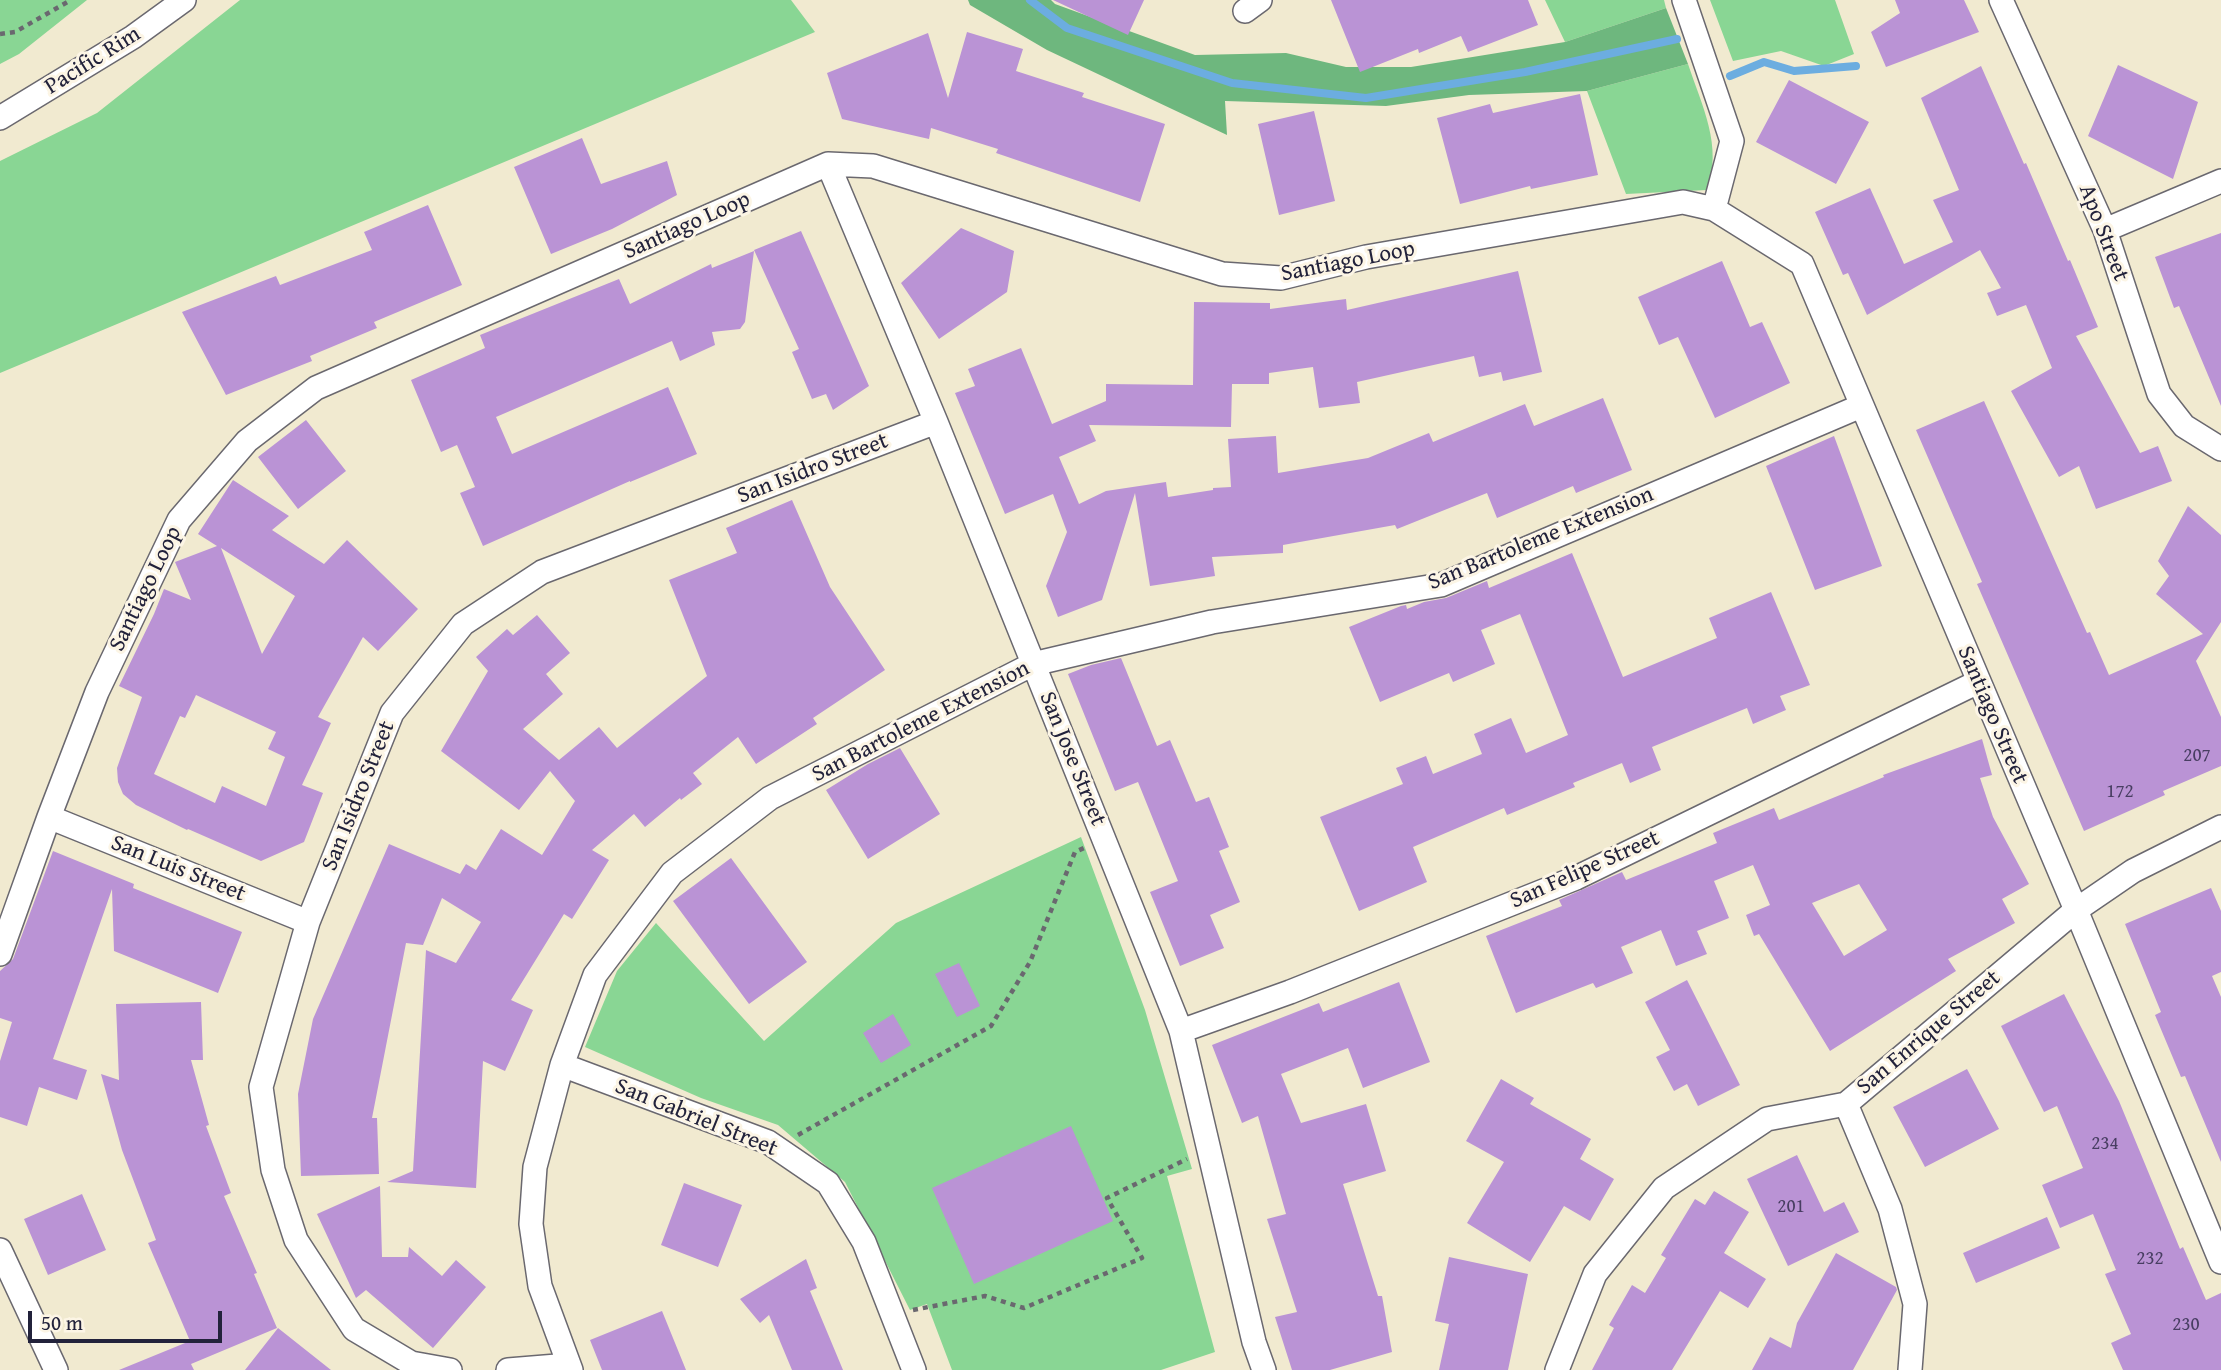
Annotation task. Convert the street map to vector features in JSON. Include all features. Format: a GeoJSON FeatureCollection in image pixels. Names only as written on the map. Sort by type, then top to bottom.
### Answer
{"type":"FeatureCollection","features":[{"type":"Feature","properties":{"kind":"street","name":"Pacific Rim"},"geometry":{"type":"LineString","coordinates":[[0,118],[133,37],[184,0]]}},
{"type":"Feature","properties":{"kind":"street"},"geometry":{"type":"LineString","coordinates":[[1684,0],[1732,141],[1714,209]]}},
{"type":"Feature","properties":{"kind":"street","name":"Apo Street"},"geometry":{"type":"LineString","coordinates":[[2001,0],[2105,230],[2159,394],[2184,426],[2221,449]]}},
{"type":"Feature","properties":{"kind":"street","name":"Santiago Loop"},"geometry":{"type":"LineString","coordinates":[[0,954],[97,692],[178,520],[247,441],[316,388],[828,164],[873,166],[1222,274],[1281,278],[1366,257],[1683,202],[1714,209]]}},
{"type":"Feature","properties":{"kind":"street","name":"San Jose Street"},"geometry":{"type":"LineString","coordinates":[[828,164],[936,422],[1181,1031],[1254,1342],[1264,1370]]}},
{"type":"Feature","properties":{"kind":"street"},"geometry":{"type":"LineString","coordinates":[[2105,230],[2221,181]]}},
{"type":"Feature","properties":{"kind":"street","name":"Santiago Street"},"geometry":{"type":"LineString","coordinates":[[1714,209],[1801,264],[2076,910],[2221,1262]]}},
{"type":"Feature","properties":{"kind":"street","name":"San Bartoleme Extension"},"geometry":{"type":"LineString","coordinates":[[570,1368],[540,1286],[531,1224],[535,1167],[562,1065],[595,975],[671,873],[770,798],[1033,664],[1212,622],[1441,585],[1861,406]]}},
{"type":"Feature","properties":{"kind":"street","name":"San Isidro Street"},"geometry":{"type":"LineString","coordinates":[[450,1370],[411,1363],[354,1329],[296,1240],[273,1170],[261,1087],[308,922],[392,713],[463,624],[542,572],[936,422]]}},
{"type":"Feature","properties":{"kind":"street","name":"San Felipe Street"},"geometry":{"type":"LineString","coordinates":[[1181,1031],[1290,992],[1576,878],[1978,682]]}},
{"type":"Feature","properties":{"kind":"street","name":"San Luis Street"},"geometry":{"type":"LineString","coordinates":[[49,817],[308,922]]}},
{"type":"Feature","properties":{"kind":"street","name":"San Enrique Street"},"geometry":{"type":"LineString","coordinates":[[1557,1370],[1595,1274],[1664,1188],[1768,1119],[1846,1104],[2076,910],[2133,871],[2221,827]]}},
{"type":"Feature","properties":{"kind":"street","name":"San Gabriel Street"},"geometry":{"type":"LineString","coordinates":[[562,1065],[768,1142],[828,1183],[864,1242],[915,1370]]}},
{"type":"Feature","properties":{"kind":"street"},"geometry":{"type":"LineString","coordinates":[[1846,1104],[1890,1209],[1915,1304],[1910,1370]]}},
{"type":"Feature","properties":{"kind":"street"},"geometry":{"type":"LineString","coordinates":[[0,1251],[56,1370]]}},
{"type":"Feature","properties":{"kind":"street"},"geometry":{"type":"LineString","coordinates":[[508,1370],[570,1368]]}},
{"type":"Feature","properties":{"kind":"path"},"geometry":{"type":"LineString","coordinates":[[0,34],[15,32],[71,0]]}},
{"type":"Feature","properties":{"kind":"path"},"geometry":{"type":"LineString","coordinates":[[776,1147],[990,1026],[1030,962],[1075,852],[1105,839]]}},
{"type":"Feature","properties":{"kind":"path"},"geometry":{"type":"LineString","coordinates":[[909,1311],[985,1296],[1024,1308],[1142,1258],[1107,1198],[1209,1148]]}},
{"type":"Feature","properties":{"kind":"green space"},"geometry":{"type":"Polygon","coordinates":[[[0,0],[87,0],[19,54],[0,64],[0,0]]]}},
{"type":"Feature","properties":{"kind":"green space"},"geometry":{"type":"Polygon","coordinates":[[[240,0],[791,0],[815,32],[0,373],[0,161],[97,113],[240,0]]]}},
{"type":"Feature","properties":{"kind":"green space"},"geometry":{"type":"Polygon","coordinates":[[[968,0],[1051,0],[1055,4],[1195,55],[1286,53],[1346,67],[1411,67],[1565,42],[1666,8],[1688,64],[1587,91],[1469,95],[1386,106],[1225,101],[1227,135],[1047,50],[970,5],[968,0]]]}},
{"type":"Feature","properties":{"kind":"green space"},"geometry":{"type":"Polygon","coordinates":[[[1545,0],[1664,0],[1666,8],[1565,42],[1545,0]]]}},
{"type":"Feature","properties":{"kind":"green space"},"geometry":{"type":"Polygon","coordinates":[[[1710,0],[1835,0],[1854,54],[1824,66],[1781,51],[1733,61],[1710,0]]]}},
{"type":"Feature","properties":{"kind":"green space"},"geometry":{"type":"Polygon","coordinates":[[[1688,64],[1712,142],[1713,158],[1707,190],[1626,194],[1587,91],[1688,64]]]}},
{"type":"Feature","properties":{"kind":"green space"},"geometry":{"type":"Polygon","coordinates":[[[1081,837],[1145,1010],[1192,1169],[1167,1176],[1215,1352],[1161,1370],[952,1370],[927,1304],[910,1310],[845,1182],[778,1125],[701,1098],[585,1047],[617,971],[656,923],[764,1041],[896,923],[1081,837]]]}},
{"type":"Feature","properties":{"kind":"building"},"geometry":{"type":"Polygon","coordinates":[[[1053,0],[1144,0],[1128,35],[1053,0]]]}},
{"type":"Feature","properties":{"kind":"building"},"geometry":{"type":"Polygon","coordinates":[[[1331,0],[1528,0],[1538,25],[1468,52],[1461,36],[1419,53],[1418,49],[1360,72],[1331,0]]]}},
{"type":"Feature","properties":{"kind":"building"},"geometry":{"type":"Polygon","coordinates":[[[1895,0],[1964,0],[1979,32],[1886,67],[1871,32],[1900,13],[1895,0]]]}},
{"type":"Feature","properties":{"kind":"building"},"geometry":{"type":"Polygon","coordinates":[[[967,32],[1023,49],[1016,71],[1084,93],[1082,97],[1165,124],[1140,202],[996,153],[998,149],[931,128],[929,139],[842,119],[827,73],[928,33],[948,98],[967,32]]]}},
{"type":"Feature","properties":{"kind":"building"},"geometry":{"type":"Polygon","coordinates":[[[2118,65],[2198,102],[2173,179],[2088,136],[2118,65]]]}},
{"type":"Feature","properties":{"kind":"building"},"geometry":{"type":"Polygon","coordinates":[[[1981,66],[2098,327],[2076,336],[2140,453],[2158,446],[2172,481],[2096,509],[2079,466],[2059,477],[2011,391],[2052,368],[2026,305],[1997,316],[1987,293],[2001,288],[1980,250],[1867,315],[1848,273],[1843,275],[1815,212],[1870,188],[1904,264],[1953,242],[1933,200],[1959,190],[1921,98],[1981,66]]]}},
{"type":"Feature","properties":{"kind":"building"},"geometry":{"type":"Polygon","coordinates":[[[1789,80],[1869,122],[1836,184],[1756,142],[1789,80]]]}},
{"type":"Feature","properties":{"kind":"building"},"geometry":{"type":"Polygon","coordinates":[[[1580,94],[1598,175],[1531,189],[1530,186],[1460,204],[1437,118],[1490,104],[1493,113],[1580,94]]]}},
{"type":"Feature","properties":{"kind":"building"},"geometry":{"type":"Polygon","coordinates":[[[1314,111],[1335,201],[1279,215],[1258,124],[1314,111]]]}},
{"type":"Feature","properties":{"kind":"building"},"geometry":{"type":"Polygon","coordinates":[[[582,138],[601,184],[667,161],[677,195],[612,229],[551,254],[514,167],[582,138]]]}},
{"type":"Feature","properties":{"kind":"building"},"geometry":{"type":"Polygon","coordinates":[[[428,205],[462,285],[374,322],[377,328],[310,356],[312,361],[226,395],[182,312],[276,276],[280,285],[372,250],[364,232],[428,205]]]}},
{"type":"Feature","properties":{"kind":"building"},"geometry":{"type":"Polygon","coordinates":[[[961,228],[1014,251],[1007,292],[939,339],[901,283],[961,228]]]}},
{"type":"Feature","properties":{"kind":"building"},"geometry":{"type":"Polygon","coordinates":[[[801,231],[869,386],[833,410],[826,394],[812,399],[792,352],[799,349],[754,250],[801,231]]]}},
{"type":"Feature","properties":{"kind":"building"},"geometry":{"type":"Polygon","coordinates":[[[2221,233],[2221,406],[2179,306],[2174,308],[2155,257],[2221,233]]]}},
{"type":"Feature","properties":{"kind":"building"},"geometry":{"type":"Polygon","coordinates":[[[754,251],[745,322],[740,329],[712,332],[715,345],[680,361],[672,341],[496,417],[512,454],[668,387],[697,454],[483,546],[460,493],[475,487],[457,445],[441,452],[411,380],[485,348],[480,335],[619,279],[630,304],[711,264],[712,268],[754,251]]]}},
{"type":"Feature","properties":{"kind":"building"},"geometry":{"type":"Polygon","coordinates":[[[1722,261],[1750,327],[1762,322],[1790,383],[1715,418],[1678,337],[1659,345],[1638,297],[1722,261]]]}},
{"type":"Feature","properties":{"kind":"building"},"geometry":{"type":"Polygon","coordinates":[[[1518,271],[1542,372],[1503,381],[1501,372],[1479,377],[1474,356],[1357,382],[1360,403],[1319,408],[1313,367],[1269,373],[1269,384],[1232,384],[1231,427],[1089,425],[1096,441],[1059,457],[1079,504],[1106,491],[1166,482],[1168,497],[1231,487],[1228,439],[1276,436],[1278,473],[1368,458],[1429,433],[1433,442],[1525,404],[1534,426],[1603,398],[1632,470],[1576,493],[1573,486],[1497,518],[1487,493],[1397,529],[1395,525],[1283,545],[1283,553],[1212,557],[1215,576],[1150,586],[1135,493],[1102,600],[1058,617],[1046,586],[1067,532],[1053,494],[1005,514],[955,393],[975,386],[968,369],[1021,348],[1052,424],[1106,401],[1106,384],[1193,385],[1194,302],[1270,303],[1270,309],[1346,299],[1347,310],[1518,271]]]}},
{"type":"Feature","properties":{"kind":"building"},"geometry":{"type":"Polygon","coordinates":[[[1984,401],[2087,633],[2090,632],[2109,675],[2203,634],[2156,594],[2169,576],[2158,561],[2188,506],[2221,535],[2221,622],[2196,661],[2221,717],[2221,766],[2163,791],[2165,795],[2084,831],[1977,584],[1982,582],[1916,430],[1984,401]]]}},
{"type":"Feature","properties":{"kind":"building"},"geometry":{"type":"Polygon","coordinates":[[[306,420],[346,471],[298,509],[258,457],[306,420]]]}},
{"type":"Feature","properties":{"kind":"building"},"geometry":{"type":"Polygon","coordinates":[[[1834,436],[1882,566],[1815,590],[1766,466],[1834,436]]]}},
{"type":"Feature","properties":{"kind":"building"},"geometry":{"type":"Polygon","coordinates":[[[233,480],[289,516],[272,530],[324,564],[347,540],[418,609],[378,651],[363,637],[318,717],[331,723],[302,785],[323,793],[304,842],[261,861],[136,805],[123,794],[118,782],[117,768],[142,697],[119,686],[164,589],[191,600],[175,562],[217,546],[198,534],[233,480]],[[221,548],[262,654],[295,596],[221,548]],[[196,695],[185,718],[180,716],[154,774],[215,803],[222,786],[266,806],[285,757],[268,749],[276,732],[196,695]]]}},
{"type":"Feature","properties":{"kind":"building"},"geometry":{"type":"Polygon","coordinates":[[[792,500],[830,587],[885,670],[813,718],[817,724],[756,764],[738,737],[693,773],[702,784],[645,827],[634,814],[592,850],[609,860],[572,919],[564,914],[511,1000],[533,1010],[505,1071],[483,1061],[476,1188],[387,1182],[413,1171],[426,950],[456,963],[481,922],[442,898],[423,945],[406,943],[372,1118],[377,1118],[379,1174],[301,1176],[298,1094],[313,1019],[389,844],[460,874],[466,864],[476,870],[501,829],[542,855],[575,801],[550,771],[519,810],[441,751],[488,671],[476,657],[507,629],[513,635],[537,615],[570,653],[546,674],[563,694],[523,729],[559,760],[599,727],[617,748],[707,676],[669,580],[737,553],[726,528],[792,500]]]}},
{"type":"Feature","properties":{"kind":"building"},"geometry":{"type":"Polygon","coordinates":[[[1572,553],[1623,677],[1717,638],[1709,618],[1771,592],[1810,685],[1780,696],[1786,710],[1753,724],[1747,708],[1652,747],[1661,770],[1630,783],[1622,763],[1573,783],[1575,787],[1507,815],[1504,808],[1413,847],[1427,882],[1359,911],[1320,817],[1403,784],[1396,768],[1426,756],[1433,774],[1482,754],[1474,734],[1511,718],[1526,753],[1568,735],[1520,614],[1481,630],[1495,664],[1453,682],[1449,673],[1380,702],[1349,627],[1401,606],[1406,605],[1407,609],[1424,602],[1446,598],[1487,581],[1489,588],[1572,553]]]}},
{"type":"Feature","properties":{"kind":"building"},"geometry":{"type":"Polygon","coordinates":[[[1121,658],[1157,746],[1170,740],[1196,802],[1209,797],[1229,847],[1219,851],[1240,902],[1210,915],[1224,948],[1180,966],[1150,892],[1178,881],[1138,782],[1115,791],[1068,674],[1121,658]]]}},
{"type":"Feature","properties":{"kind":"building"},"geometry":{"type":"Polygon","coordinates":[[[1982,739],[1992,775],[1980,778],[1993,817],[2029,884],[2002,899],[2015,923],[1948,959],[1956,971],[1830,1051],[1759,934],[1754,936],[1746,915],[1770,905],[1753,865],[1714,881],[1729,918],[1697,931],[1707,954],[1676,966],[1661,930],[1621,947],[1633,973],[1596,988],[1593,983],[1516,1013],[1486,936],[1562,906],[1559,900],[1622,872],[1626,880],[1717,843],[1713,833],[1774,808],[1779,820],[1884,777],[1883,775],[1982,739]],[[1859,884],[1812,903],[1844,956],[1887,930],[1859,884]]]}},
{"type":"Feature","properties":{"kind":"building"},"geometry":{"type":"Polygon","coordinates":[[[900,748],[940,814],[868,859],[826,790],[900,748]]]}},
{"type":"Feature","properties":{"kind":"building"},"geometry":{"type":"Polygon","coordinates":[[[53,851],[134,884],[133,888],[242,932],[218,993],[114,951],[112,889],[53,1059],[87,1070],[77,1100],[39,1087],[27,1126],[0,1117],[0,1061],[12,1022],[0,1018],[0,971],[13,959],[53,851]]]}},
{"type":"Feature","properties":{"kind":"building"},"geometry":{"type":"Polygon","coordinates":[[[731,858],[807,962],[749,1004],[673,901],[731,858]]]}},
{"type":"Feature","properties":{"kind":"building"},"geometry":{"type":"Polygon","coordinates":[[[2211,888],[2221,911],[2221,972],[2212,976],[2221,997],[2221,1162],[2185,1076],[2181,1077],[2155,1015],[2161,1012],[2125,924],[2211,888]]]}},
{"type":"Feature","properties":{"kind":"building"},"geometry":{"type":"Polygon","coordinates":[[[959,963],[980,1006],[957,1017],[935,974],[959,963]]]}},
{"type":"Feature","properties":{"kind":"building"},"geometry":{"type":"Polygon","coordinates":[[[1687,980],[1740,1085],[1698,1106],[1687,1084],[1674,1091],[1656,1057],[1670,1050],[1645,1002],[1687,980]]]}},
{"type":"Feature","properties":{"kind":"building"},"geometry":{"type":"Polygon","coordinates":[[[1399,982],[1430,1062],[1363,1088],[1348,1048],[1281,1074],[1301,1123],[1366,1104],[1386,1171],[1343,1184],[1378,1296],[1382,1296],[1392,1352],[1330,1370],[1292,1370],[1275,1317],[1297,1312],[1267,1219],[1286,1214],[1258,1116],[1242,1123],[1212,1045],[1319,1003],[1323,1012],[1399,982]]]}},
{"type":"Feature","properties":{"kind":"building"},"geometry":{"type":"Polygon","coordinates":[[[2064,994],[2119,1101],[2180,1249],[2183,1247],[2206,1300],[2221,1293],[2221,1370],[2123,1370],[2111,1343],[2131,1334],[2105,1274],[2116,1270],[2093,1214],[2060,1228],[2042,1185],[2083,1168],[2057,1106],[2044,1112],[2001,1026],[2064,994]]]}},
{"type":"Feature","properties":{"kind":"building"},"geometry":{"type":"Polygon","coordinates":[[[201,1002],[203,1060],[191,1060],[209,1125],[206,1126],[231,1193],[224,1196],[277,1328],[191,1364],[194,1370],[119,1370],[190,1341],[148,1243],[156,1240],[122,1150],[101,1074],[119,1080],[116,1004],[201,1002]]]}},
{"type":"Feature","properties":{"kind":"building"},"geometry":{"type":"Polygon","coordinates":[[[893,1014],[911,1045],[881,1063],[863,1033],[893,1014]]]}},
{"type":"Feature","properties":{"kind":"building"},"geometry":{"type":"Polygon","coordinates":[[[1967,1069],[1999,1129],[1925,1167],[1893,1107],[1967,1069]]]}},
{"type":"Feature","properties":{"kind":"building"},"geometry":{"type":"Polygon","coordinates":[[[1501,1079],[1534,1098],[1530,1104],[1591,1139],[1580,1159],[1614,1179],[1590,1221],[1564,1206],[1530,1262],[1467,1223],[1504,1162],[1466,1141],[1501,1079]]]}},
{"type":"Feature","properties":{"kind":"building"},"geometry":{"type":"Polygon","coordinates":[[[1071,1126],[1113,1221],[974,1284],[932,1188],[1071,1126]]]}},
{"type":"Feature","properties":{"kind":"building"},"geometry":{"type":"Polygon","coordinates":[[[1797,1155],[1824,1212],[1844,1202],[1859,1232],[1788,1266],[1747,1179],[1797,1155]]]}},
{"type":"Feature","properties":{"kind":"building"},"geometry":{"type":"Polygon","coordinates":[[[684,1183],[742,1205],[718,1267],[661,1245],[684,1183]]]}},
{"type":"Feature","properties":{"kind":"building"},"geometry":{"type":"Polygon","coordinates":[[[380,1186],[382,1257],[408,1257],[409,1247],[442,1276],[456,1260],[486,1287],[433,1348],[366,1290],[356,1298],[317,1214],[380,1186]]]}},
{"type":"Feature","properties":{"kind":"building"},"geometry":{"type":"Polygon","coordinates":[[[1714,1191],[1749,1212],[1724,1253],[1766,1279],[1748,1308],[1720,1291],[1672,1370],[1592,1370],[1614,1328],[1609,1325],[1632,1285],[1645,1293],[1666,1258],[1661,1255],[1695,1199],[1705,1205],[1714,1191]]]}},
{"type":"Feature","properties":{"kind":"building"},"geometry":{"type":"Polygon","coordinates":[[[82,1194],[106,1250],[48,1275],[24,1219],[82,1194]]]}},
{"type":"Feature","properties":{"kind":"building"},"geometry":{"type":"Polygon","coordinates":[[[2047,1217],[2060,1248],[1976,1283],[1963,1253],[2047,1217]]]}},
{"type":"Feature","properties":{"kind":"building"},"geometry":{"type":"Polygon","coordinates":[[[1836,1253],[1897,1290],[1853,1370],[1752,1370],[1770,1337],[1791,1348],[1797,1323],[1836,1253]]]}},
{"type":"Feature","properties":{"kind":"building"},"geometry":{"type":"Polygon","coordinates":[[[1449,1257],[1528,1274],[1508,1370],[1439,1370],[1449,1324],[1435,1321],[1449,1257]]]}},
{"type":"Feature","properties":{"kind":"building"},"geometry":{"type":"Polygon","coordinates":[[[806,1259],[817,1288],[810,1291],[843,1370],[792,1370],[769,1315],[760,1323],[740,1299],[806,1259]]]}},
{"type":"Feature","properties":{"kind":"building"},"geometry":{"type":"Polygon","coordinates":[[[662,1311],[686,1370],[602,1370],[590,1340],[662,1311]]]}},
{"type":"Feature","properties":{"kind":"building"},"geometry":{"type":"Polygon","coordinates":[[[278,1328],[331,1370],[245,1370],[278,1328]]]}},
{"type":"Feature","properties":{"kind":"waterway"},"geometry":{"type":"LineString","coordinates":[[1030,0],[1067,28],[1232,83],[1366,98],[1525,72],[1677,39]]}},
{"type":"Feature","properties":{"kind":"waterway"},"geometry":{"type":"LineString","coordinates":[[1730,76],[1764,62],[1794,71],[1856,66]]}}]}
